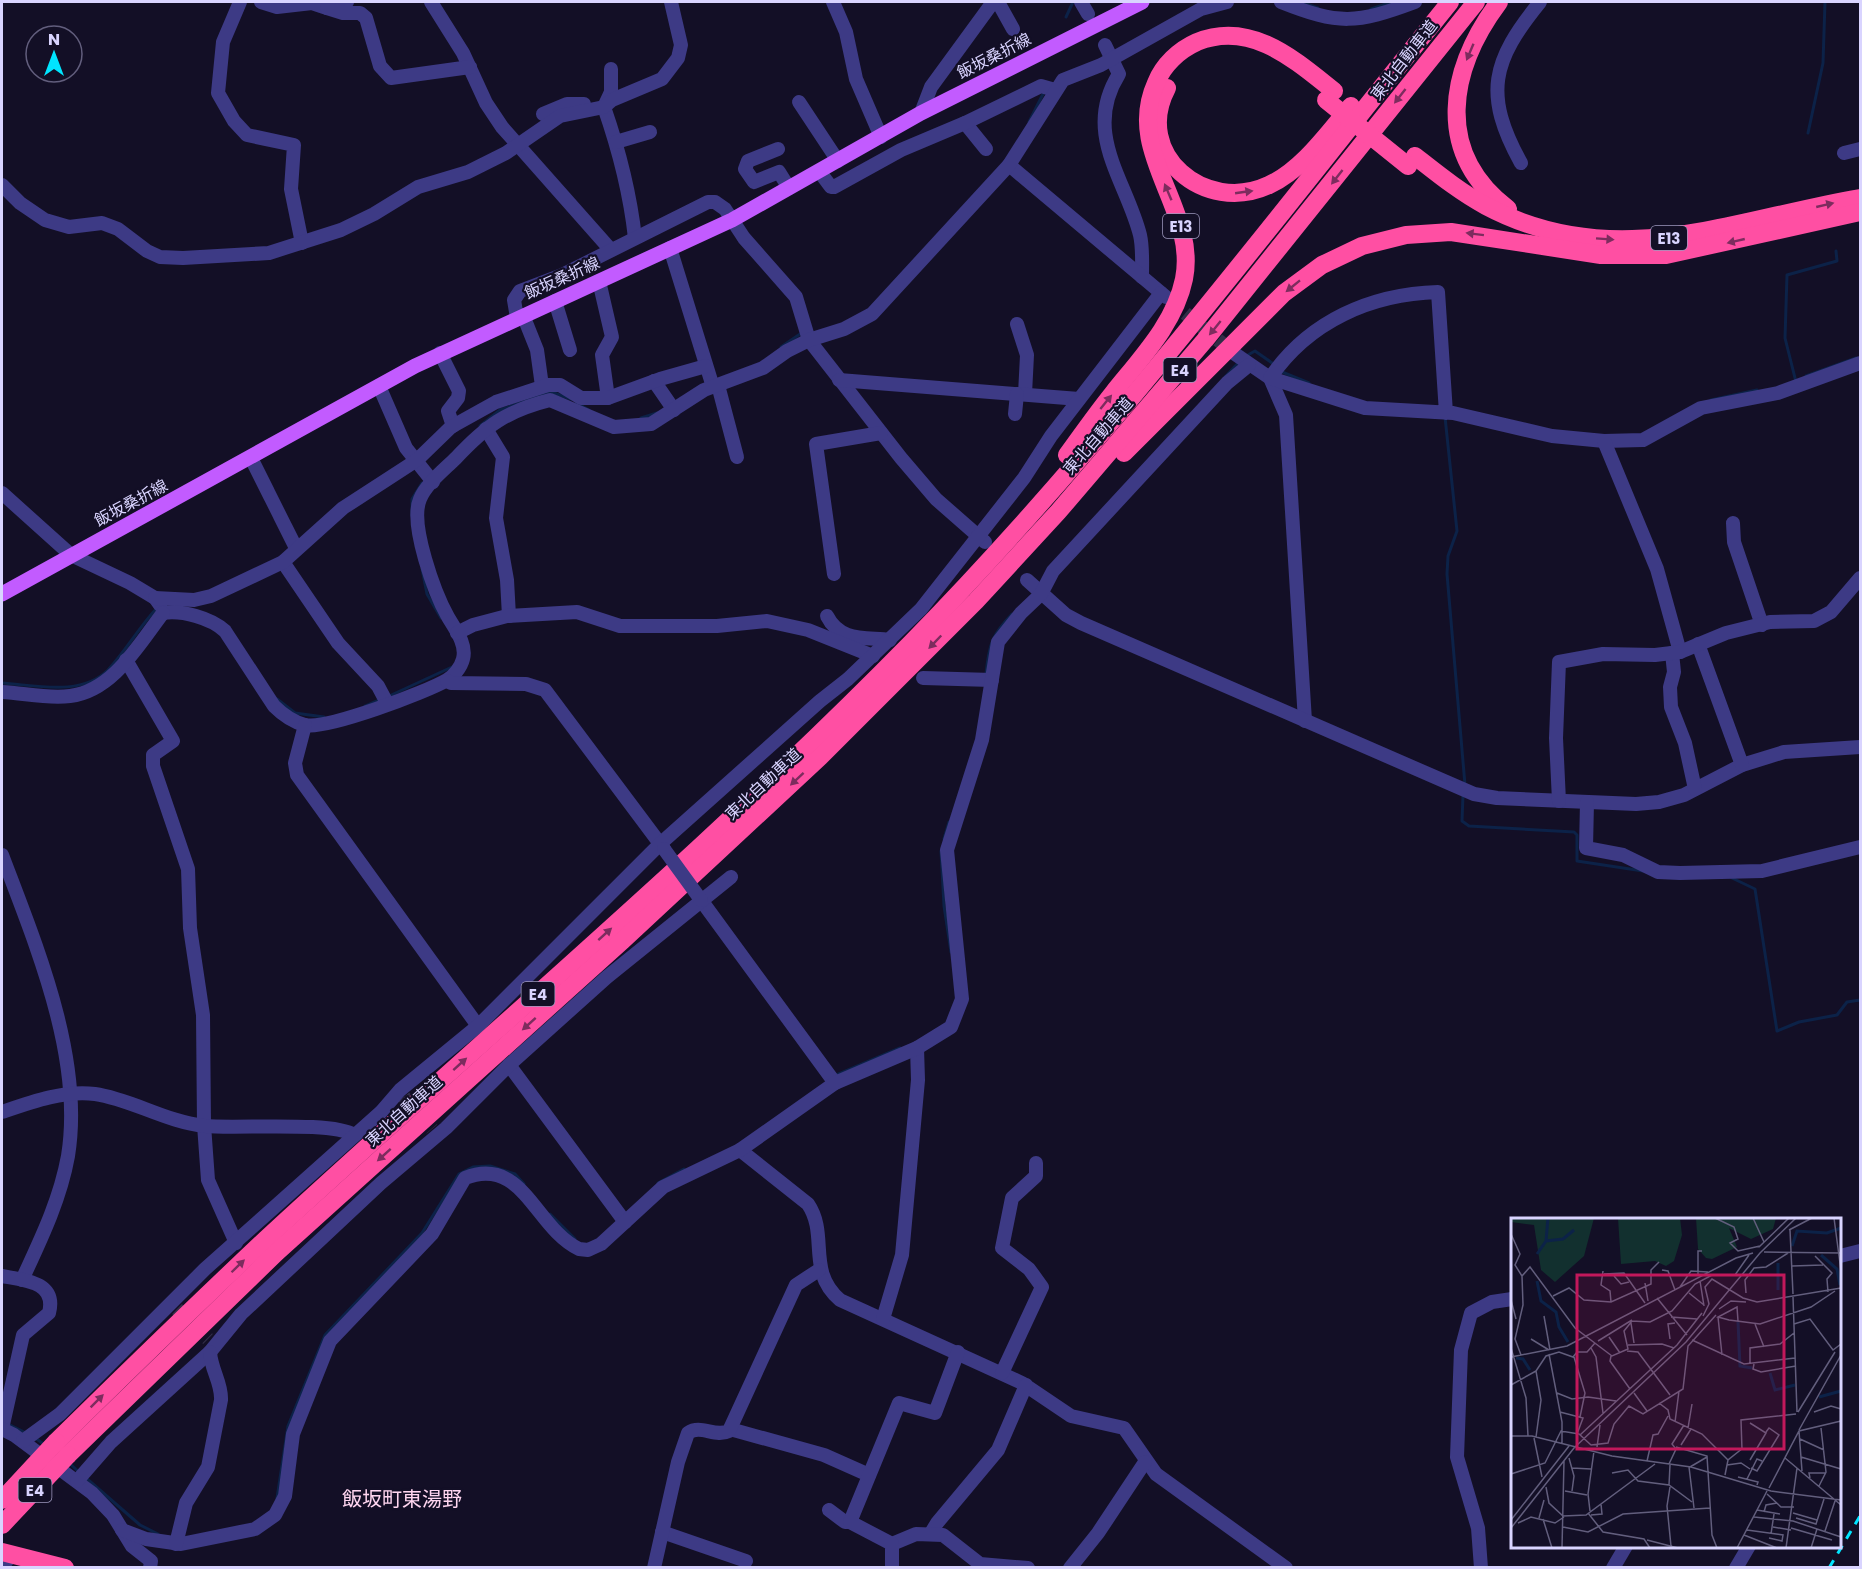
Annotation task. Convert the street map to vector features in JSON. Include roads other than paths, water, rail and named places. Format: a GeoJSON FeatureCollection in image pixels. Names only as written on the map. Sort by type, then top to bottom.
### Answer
{"type":"FeatureCollection","features":[{"type":"Feature","properties":{"kind":"highway"},"geometry":{"type":"LineString","coordinates":[[1330,95],[1269,58],[1242,49],[1214,50],[1190,60],[1170,80],[1160,108],[1161,142],[1168,158],[1179,172],[1206,189],[1238,194],[1270,185],[1311,151],[1443,2]]}},
{"type":"Feature","properties":{"kind":"highway","name":"東北自動車道"},"geometry":{"type":"LineString","coordinates":[[2,1525],[62,1449],[265,1240],[757,793],[904,650],[1012,536],[1188,330],[1450,2]]}},
{"type":"Feature","properties":{"kind":"highway","name":"東北自動車道"},"geometry":{"type":"LineString","coordinates":[[2,1500],[62,1449],[786,789],[976,600],[1139,419],[1294,231],[1476,2]]}},
{"type":"Feature","properties":{"kind":"highway"},"geometry":{"type":"LineString","coordinates":[[1499,2],[1475,40],[1462,72],[1457,90],[1457,125],[1467,160],[1486,189],[1508,209],[1547,229]]}},
{"type":"Feature","properties":{"kind":"highway","name":"E13"},"geometry":{"type":"LineString","coordinates":[[1012,536],[1094,417],[1155,340],[1180,295],[1185,276],[1185,244],[1175,210],[1154,159],[1146,125],[1148,108],[1158,76],[1183,50],[1197,42],[1238,36],[1261,41],[1277,49],[1412,161],[1488,207],[1547,229],[1594,238],[1661,239],[1860,198]]}},
{"type":"Feature","properties":{"kind":"highway"},"geometry":{"type":"LineString","coordinates":[[1412,161],[1472,212],[1553,248]]}},
{"type":"Feature","properties":{"kind":"highway","name":"E13"},"geometry":{"type":"LineString","coordinates":[[976,600],[1272,305],[1322,265],[1362,246],[1385,239],[1429,232],[1472,234],[1612,256],[1666,255],[1860,212]]}},
{"type":"Feature","properties":{"kind":"highway"},"geometry":{"type":"LineString","coordinates":[[5,1558],[65,1568]]}},
{"type":"Feature","properties":{"kind":"main road","name":"飯坂桑折線"},"geometry":{"type":"LineString","coordinates":[[2,594],[440,353],[732,220],[921,113],[1142,2]]}},
{"type":"Feature","properties":{"kind":"street"},"geometry":{"type":"LineString","coordinates":[[240,2],[223,42],[218,93],[234,121],[247,135],[294,144],[291,189],[302,243]]}},
{"type":"Feature","properties":{"kind":"street"},"geometry":{"type":"LineString","coordinates":[[261,2],[277,7],[312,3],[344,13],[360,13],[366,18],[380,66],[391,78],[470,67]]}},
{"type":"Feature","properties":{"kind":"street"},"geometry":{"type":"LineString","coordinates":[[327,8],[347,2]]}},
{"type":"Feature","properties":{"kind":"street"},"geometry":{"type":"LineString","coordinates":[[431,2],[470,67],[486,103],[502,127],[610,249]]}},
{"type":"Feature","properties":{"kind":"street"},"geometry":{"type":"LineString","coordinates":[[2,185],[20,203],[45,220],[69,227],[102,223],[118,229],[147,251],[160,257],[269,253],[302,243],[374,214],[418,187],[468,172],[519,146],[560,116],[604,107],[612,100],[662,79],[678,58],[681,45],[671,2]]}},
{"type":"Feature","properties":{"kind":"street"},"geometry":{"type":"LineString","coordinates":[[833,2],[846,32],[856,79],[881,137]]}},
{"type":"Feature","properties":{"kind":"street"},"geometry":{"type":"LineString","coordinates":[[921,113],[931,87],[993,2]]}},
{"type":"Feature","properties":{"kind":"street"},"geometry":{"type":"LineString","coordinates":[[998,2],[1013,29]]}},
{"type":"Feature","properties":{"kind":"street"},"geometry":{"type":"LineString","coordinates":[[2,692],[48,696],[90,692],[109,679],[126,660],[160,605],[211,596],[283,562],[343,508],[426,473],[506,414],[560,385],[581,398],[608,398],[654,381],[712,379],[763,368],[807,334],[844,329],[872,314],[1009,165],[1055,90],[1064,80],[1112,58],[1201,9],[1227,2]]}},
{"type":"Feature","properties":{"kind":"street"},"geometry":{"type":"LineString","coordinates":[[1281,2],[1340,21],[1365,17],[1415,2]]}},
{"type":"Feature","properties":{"kind":"street"},"geometry":{"type":"LineString","coordinates":[[1521,163],[1505,134],[1498,109],[1496,88],[1505,51],[1540,2]]}},
{"type":"Feature","properties":{"kind":"street"},"geometry":{"type":"LineString","coordinates":[[1106,45],[1119,74],[1108,95],[1107,145],[1112,165],[1140,236],[1142,277]]}},
{"type":"Feature","properties":{"kind":"street"},"geometry":{"type":"LineString","coordinates":[[611,69],[611,92],[604,107],[616,142],[632,205],[635,238]]}},
{"type":"Feature","properties":{"kind":"street"},"geometry":{"type":"LineString","coordinates":[[819,171],[834,187],[901,150],[965,123],[1041,86],[1055,90]]}},
{"type":"Feature","properties":{"kind":"street"},"geometry":{"type":"LineString","coordinates":[[799,102],[838,161]]}},
{"type":"Feature","properties":{"kind":"street"},"geometry":{"type":"LineString","coordinates":[[543,114],[567,104],[592,104],[604,107]]}},
{"type":"Feature","properties":{"kind":"street"},"geometry":{"type":"LineString","coordinates":[[965,123],[986,149]]}},
{"type":"Feature","properties":{"kind":"street"},"geometry":{"type":"LineString","coordinates":[[616,142],[650,132]]}},
{"type":"Feature","properties":{"kind":"street"},"geometry":{"type":"LineString","coordinates":[[778,149],[748,161],[745,169],[754,182],[779,172],[789,188]]}},
{"type":"Feature","properties":{"kind":"street"},"geometry":{"type":"LineString","coordinates":[[1844,153],[1860,149]]}},
{"type":"Feature","properties":{"kind":"street"},"geometry":{"type":"LineString","coordinates":[[28,1438],[60,1414],[174,1306],[236,1243],[478,1026],[662,847],[890,640],[981,538],[1024,478],[1050,436],[1163,295],[1009,165]]}},
{"type":"Feature","properties":{"kind":"street"},"geometry":{"type":"LineString","coordinates":[[549,391],[537,350],[514,300],[520,291],[562,275],[708,202],[721,205],[744,238],[796,297],[807,334],[839,380],[936,499],[981,538]]}},
{"type":"Feature","properties":{"kind":"street"},"geometry":{"type":"LineString","coordinates":[[669,248],[737,457]]}},
{"type":"Feature","properties":{"kind":"street"},"geometry":{"type":"LineString","coordinates":[[599,281],[612,337],[602,355],[608,398]]}},
{"type":"Feature","properties":{"kind":"street"},"geometry":{"type":"LineString","coordinates":[[1275,370],[1318,329],[1346,311],[1385,297],[1438,292],[1446,410]]}},
{"type":"Feature","properties":{"kind":"street"},"geometry":{"type":"LineString","coordinates":[[555,301],[570,350]]}},
{"type":"Feature","properties":{"kind":"street"},"geometry":{"type":"LineString","coordinates":[[1015,414],[1021,394],[1027,356],[1017,324]]}},
{"type":"Feature","properties":{"kind":"street"},"geometry":{"type":"LineString","coordinates":[[440,353],[459,391],[458,398],[448,411],[453,426]]}},
{"type":"Feature","properties":{"kind":"street"},"geometry":{"type":"LineString","coordinates":[[122,1530],[146,1539],[177,1539],[255,1529],[275,1515],[285,1496],[293,1434],[330,1341],[432,1234],[465,1178],[482,1174],[505,1176],[520,1189],[549,1226],[579,1249],[595,1248],[622,1218],[663,1187],[740,1150],[832,1080],[917,1048],[951,1027],[961,1008],[962,990],[950,901],[947,850],[982,740],[987,681],[998,642],[1035,588],[1227,383],[1242,360],[1275,370],[1365,408],[1446,410],[1552,436],[1604,441],[1643,440],[1701,408],[1778,393],[1860,363]]}},
{"type":"Feature","properties":{"kind":"street"},"geometry":{"type":"LineString","coordinates":[[1275,370],[1288,430],[1305,721]]}},
{"type":"Feature","properties":{"kind":"street"},"geometry":{"type":"LineString","coordinates":[[447,681],[463,660],[464,652],[457,633],[435,592],[420,531],[418,504],[426,473],[453,426],[496,402],[549,391],[614,427],[651,424],[671,406],[712,379]]}},
{"type":"Feature","properties":{"kind":"street"},"geometry":{"type":"LineString","coordinates":[[839,380],[1079,399]]}},
{"type":"Feature","properties":{"kind":"street"},"geometry":{"type":"LineString","coordinates":[[654,381],[671,406]]}},
{"type":"Feature","properties":{"kind":"street"},"geometry":{"type":"LineString","coordinates":[[379,386],[406,448],[426,473]]}},
{"type":"Feature","properties":{"kind":"street"},"geometry":{"type":"LineString","coordinates":[[486,429],[503,457],[496,518],[507,580],[509,616]]}},
{"type":"Feature","properties":{"kind":"street"},"geometry":{"type":"LineString","coordinates":[[834,574],[816,444],[881,433]]}},
{"type":"Feature","properties":{"kind":"street"},"geometry":{"type":"LineString","coordinates":[[1604,441],[1657,569],[1676,652],[1670,687],[1671,706],[1685,743],[1695,789]]}},
{"type":"Feature","properties":{"kind":"street"},"geometry":{"type":"LineString","coordinates":[[251,458],[296,548]]}},
{"type":"Feature","properties":{"kind":"street"},"geometry":{"type":"LineString","coordinates":[[2,493],[71,555],[160,605],[217,624],[225,631],[274,706],[283,714],[305,725],[339,722],[385,699],[447,681],[526,684],[545,690],[832,1080]]}},
{"type":"Feature","properties":{"kind":"street"},"geometry":{"type":"LineString","coordinates":[[1734,524],[1734,542],[1762,625]]}},
{"type":"Feature","properties":{"kind":"street"},"geometry":{"type":"LineString","coordinates":[[283,562],[338,644],[385,699]]}},
{"type":"Feature","properties":{"kind":"street"},"geometry":{"type":"LineString","coordinates":[[1559,801],[1556,738],[1559,662],[1603,654],[1676,652],[1726,633],[1762,625],[1823,618],[1845,600],[1860,578]]}},
{"type":"Feature","properties":{"kind":"street"},"geometry":{"type":"LineString","coordinates":[[1035,588],[1066,615],[1082,623],[1474,794],[1497,798],[1559,801],[1659,802],[1695,789],[1742,765],[1784,752],[1860,747]]}},
{"type":"Feature","properties":{"kind":"street"},"geometry":{"type":"LineString","coordinates":[[457,633],[473,625],[509,616],[577,612],[620,626],[717,626],[767,621],[808,630],[873,656]]}},
{"type":"Feature","properties":{"kind":"street"},"geometry":{"type":"LineString","coordinates":[[827,616],[833,628],[844,636],[890,640]]}},
{"type":"Feature","properties":{"kind":"street"},"geometry":{"type":"LineString","coordinates":[[1698,644],[1742,765]]}},
{"type":"Feature","properties":{"kind":"street"},"geometry":{"type":"LineString","coordinates":[[126,660],[173,741],[153,755],[153,766],[188,869],[190,928],[203,1015],[204,1125],[208,1180],[236,1243]]}},
{"type":"Feature","properties":{"kind":"street"},"geometry":{"type":"LineString","coordinates":[[923,678],[987,681]]}},
{"type":"Feature","properties":{"kind":"street"},"geometry":{"type":"LineString","coordinates":[[305,725],[295,763],[297,775],[478,1026]]}},
{"type":"Feature","properties":{"kind":"street"},"geometry":{"type":"LineString","coordinates":[[1587,802],[1586,848],[1623,855],[1658,872],[1762,871],[1860,847]]}},
{"type":"Feature","properties":{"kind":"street"},"geometry":{"type":"LineString","coordinates":[[2,855],[27,921],[60,1021],[67,1060],[69,1096],[68,1155],[53,1213],[22,1280]]}},
{"type":"Feature","properties":{"kind":"street"},"geometry":{"type":"LineString","coordinates":[[81,1477],[141,1413],[241,1314],[435,1132],[608,977],[730,877]]}},
{"type":"Feature","properties":{"kind":"street"},"geometry":{"type":"LineString","coordinates":[[884,1319],[902,1255],[918,1080],[917,1048]]}},
{"type":"Feature","properties":{"kind":"street"},"geometry":{"type":"LineString","coordinates":[[509,1065],[622,1218]]}},
{"type":"Feature","properties":{"kind":"street"},"geometry":{"type":"LineString","coordinates":[[2,1112],[40,1099],[95,1094],[204,1125],[318,1128],[348,1131],[354,1135]]}},
{"type":"Feature","properties":{"kind":"street"},"geometry":{"type":"LineString","coordinates":[[740,1150],[808,1204],[814,1213],[819,1270],[828,1287],[840,1300],[1026,1385],[1071,1416],[1124,1428],[1145,1462],[1156,1474],[1286,1568]]}},
{"type":"Feature","properties":{"kind":"street"},"geometry":{"type":"LineString","coordinates":[[1002,1373],[1042,1287],[1029,1269],[1002,1248],[1012,1198],[1036,1176],[1036,1163]]}},
{"type":"Feature","properties":{"kind":"street"},"geometry":{"type":"LineString","coordinates":[[1841,1256],[1860,1251]]}},
{"type":"Feature","properties":{"kind":"street"},"geometry":{"type":"LineString","coordinates":[[654,1568],[678,1462],[688,1433],[696,1429],[723,1434],[730,1429],[787,1301],[800,1280],[819,1270]]}},
{"type":"Feature","properties":{"kind":"street"},"geometry":{"type":"LineString","coordinates":[[2,1275],[49,1291],[51,1309],[45,1318],[23,1335],[3,1425],[28,1438],[81,1477],[113,1515],[132,1546],[151,1561],[150,1568]]}},
{"type":"Feature","properties":{"kind":"street"},"geometry":{"type":"LineString","coordinates":[[1485,1565],[1478,1528],[1457,1457],[1461,1350],[1471,1313],[1492,1302],[1511,1299]]}},
{"type":"Feature","properties":{"kind":"street"},"geometry":{"type":"LineString","coordinates":[[177,1539],[186,1503],[208,1467],[221,1400],[222,1391],[210,1364],[211,1346]]}},
{"type":"Feature","properties":{"kind":"street"},"geometry":{"type":"LineString","coordinates":[[850,1522],[899,1403],[935,1413],[958,1352]]}},
{"type":"Feature","properties":{"kind":"street"},"geometry":{"type":"LineString","coordinates":[[931,1533],[998,1450],[1026,1385]]}},
{"type":"Feature","properties":{"kind":"street"},"geometry":{"type":"LineString","coordinates":[[730,1429],[824,1455],[869,1475]]}},
{"type":"Feature","properties":{"kind":"street"},"geometry":{"type":"LineString","coordinates":[[1070,1568],[1098,1533],[1145,1462]]}},
{"type":"Feature","properties":{"kind":"street"},"geometry":{"type":"LineString","coordinates":[[829,1510],[845,1522],[850,1522],[892,1544]]}},
{"type":"Feature","properties":{"kind":"street"},"geometry":{"type":"LineString","coordinates":[[662,1532],[746,1561]]}},
{"type":"Feature","properties":{"kind":"street"},"geometry":{"type":"LineString","coordinates":[[892,1544],[904,1537],[931,1533],[943,1535],[980,1564],[1028,1568]]}},
{"type":"Feature","properties":{"kind":"street"},"geometry":{"type":"LineString","coordinates":[[892,1544],[892,1568]]}},
{"type":"Feature","properties":{"kind":"street"},"geometry":{"type":"LineString","coordinates":[[1620,1565],[1625,1548]]}},
{"type":"Feature","properties":{"kind":"street"},"geometry":{"type":"LineString","coordinates":[[1736,1568],[1748,1548]]}},
{"type":"Feature","properties":{"kind":"waterway"},"geometry":{"type":"LineString","coordinates":[[1066,17],[1073,2]]}},
{"type":"Feature","properties":{"kind":"waterway"},"geometry":{"type":"LineString","coordinates":[[1301,2],[1318,8]]}},
{"type":"Feature","properties":{"kind":"waterway"},"geometry":{"type":"LineString","coordinates":[[1371,9],[1392,2]]}},
{"type":"Feature","properties":{"kind":"waterway"},"geometry":{"type":"LineString","coordinates":[[1808,133],[1823,63],[1825,2]]}},
{"type":"Feature","properties":{"kind":"waterway"},"geometry":{"type":"LineString","coordinates":[[1029,122],[1045,90]]}},
{"type":"Feature","properties":{"kind":"waterway"},"geometry":{"type":"LineString","coordinates":[[1796,382],[1785,338],[1787,275],[1837,261],[1836,251]]}},
{"type":"Feature","properties":{"kind":"waterway"},"geometry":{"type":"LineString","coordinates":[[781,347],[803,332]]}},
{"type":"Feature","properties":{"kind":"waterway"},"geometry":{"type":"LineString","coordinates":[[1246,356],[1255,351],[1275,365]]}},
{"type":"Feature","properties":{"kind":"waterway"},"geometry":{"type":"LineString","coordinates":[[1806,376],[1856,358]]}},
{"type":"Feature","properties":{"kind":"waterway"},"geometry":{"type":"LineString","coordinates":[[1225,377],[1239,362]]}},
{"type":"Feature","properties":{"kind":"waterway"},"geometry":{"type":"LineString","coordinates":[[1282,372],[1309,383]]}},
{"type":"Feature","properties":{"kind":"waterway"},"geometry":{"type":"LineString","coordinates":[[1711,400],[1757,390]]}},
{"type":"Feature","properties":{"kind":"waterway"},"geometry":{"type":"LineString","coordinates":[[480,426],[500,410],[551,392],[571,399]]}},
{"type":"Feature","properties":{"kind":"waterway"},"geometry":{"type":"LineString","coordinates":[[576,403],[589,410]]}},
{"type":"Feature","properties":{"kind":"waterway"},"geometry":{"type":"LineString","coordinates":[[641,418],[657,413]]}},
{"type":"Feature","properties":{"kind":"waterway"},"geometry":{"type":"LineString","coordinates":[[1445,417],[1457,531],[1448,556],[1447,574],[1465,785]]}},
{"type":"Feature","properties":{"kind":"waterway"},"geometry":{"type":"LineString","coordinates":[[412,516],[412,499],[422,483]]}},
{"type":"Feature","properties":{"kind":"waterway"},"geometry":{"type":"LineString","coordinates":[[422,569],[427,594],[441,618]]}},
{"type":"Feature","properties":{"kind":"waterway"},"geometry":{"type":"LineString","coordinates":[[2,683],[43,687],[71,687],[85,684],[97,678],[115,663],[157,608]]}},
{"type":"Feature","properties":{"kind":"waterway"},"geometry":{"type":"LineString","coordinates":[[986,674],[993,641],[1012,614]]}},
{"type":"Feature","properties":{"kind":"waterway"},"geometry":{"type":"LineString","coordinates":[[387,697],[452,667]]}},
{"type":"Feature","properties":{"kind":"waterway"},"geometry":{"type":"LineString","coordinates":[[277,699],[295,713],[324,717]]}},
{"type":"Feature","properties":{"kind":"waterway"},"geometry":{"type":"LineString","coordinates":[[365,706],[381,699]]}},
{"type":"Feature","properties":{"kind":"waterway"},"geometry":{"type":"LineString","coordinates":[[1463,795],[1462,821],[1469,826],[1574,832],[1577,835],[1577,861],[1643,871]]}},
{"type":"Feature","properties":{"kind":"waterway"},"geometry":{"type":"LineString","coordinates":[[944,839],[949,822]]}},
{"type":"Feature","properties":{"kind":"waterway"},"geometry":{"type":"LineString","coordinates":[[941,851],[944,906],[951,952]]}},
{"type":"Feature","properties":{"kind":"waterway"},"geometry":{"type":"LineString","coordinates":[[1732,878],[1755,889],[1777,1031],[1799,1022],[1837,1015],[1847,1002],[1860,1000]]}},
{"type":"Feature","properties":{"kind":"waterway"},"geometry":{"type":"LineString","coordinates":[[834,1076],[900,1048]]}},
{"type":"Feature","properties":{"kind":"waterway"},"geometry":{"type":"LineString","coordinates":[[277,1498],[288,1426],[325,1335],[422,1233],[459,1174],[473,1167],[490,1166],[515,1174],[524,1184]]}},
{"type":"Feature","properties":{"kind":"waterway"},"geometry":{"type":"LineString","coordinates":[[658,1183],[684,1169]]}},
{"type":"Feature","properties":{"kind":"waterway"},"geometry":{"type":"LineString","coordinates":[[550,1214],[575,1239]]}},
{"type":"Feature","properties":{"kind":"waterway"},"geometry":{"type":"LineString","coordinates":[[8,1424],[26,1433]]}},
{"type":"Feature","properties":{"kind":"waterway"},"geometry":{"type":"LineString","coordinates":[[34,1437],[46,1446]]}},
{"type":"Feature","properties":{"kind":"waterway"},"geometry":{"type":"LineString","coordinates":[[68,1462],[79,1472]]}},
{"type":"Feature","properties":{"kind":"waterway"},"geometry":{"type":"LineString","coordinates":[[86,1478],[140,1525],[158,1534]]}},
{"type":"Feature","properties":{"kind":"tunnel"},"geometry":{"type":"LineString","coordinates":[[1169,300],[1235,354]]}},
{"type":"Feature","properties":{"kind":"tunnel"},"geometry":{"type":"LineString","coordinates":[[404,1097],[432,1129]]}},
{"type":"Feature","properties":{"kind":"tunnel"},"geometry":{"type":"LineString","coordinates":[[177,1309],[208,1339]]}},
{"type":"Feature","properties":{"kind":"railway"},"geometry":{"type":"LineString","coordinates":[[1841,1548],[1860,1516]]}},
{"type":"Feature","properties":{"kind":"railway"},"geometry":{"type":"LineString","coordinates":[[1829,1568],[1841,1548]]}},
{"type":"Feature","properties":{"kind":"district","name":"飯坂町東湯野"},"geometry":{"type":"Point","coordinates":[402,1499]}}]}
